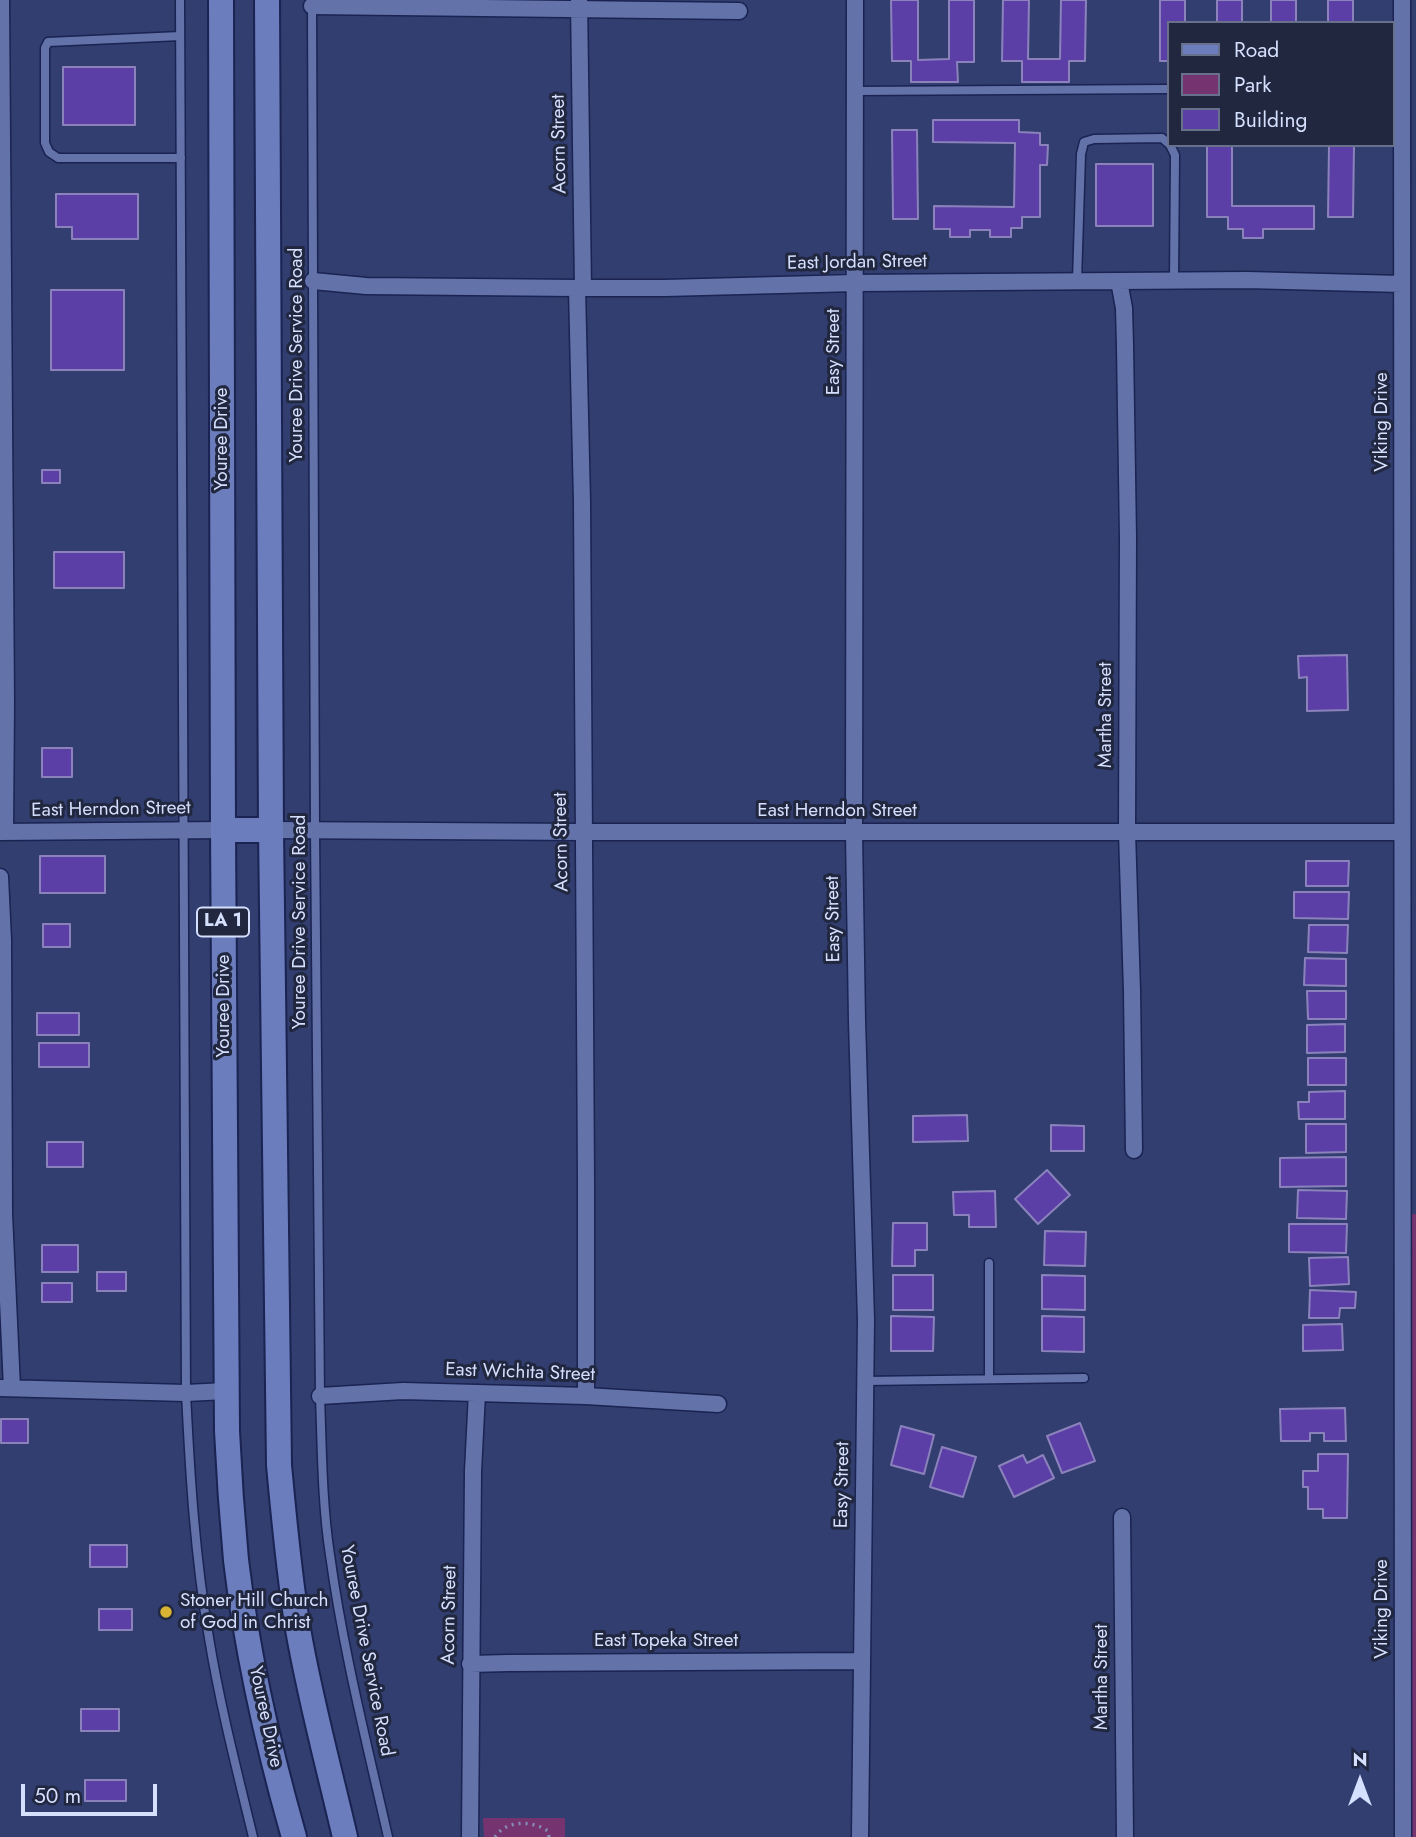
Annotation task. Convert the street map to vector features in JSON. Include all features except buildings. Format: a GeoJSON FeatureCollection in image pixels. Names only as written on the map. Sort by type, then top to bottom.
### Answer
{"type":"FeatureCollection","features":[{"type":"Feature","properties":{"kind":"main road","name":"Youree Drive"},"geometry":{"type":"LineString","coordinates":[[221,0],[226,1391],[230,1497],[244,1612],[263,1712],[294,1837]]}},
{"type":"Feature","properties":{"kind":"main road","name":"LA 1"},"geometry":{"type":"LineString","coordinates":[[267,0],[271,830],[279,1465],[298,1628],[345,1837]]}},
{"type":"Feature","properties":{"kind":"main road"},"geometry":{"type":"LineString","coordinates":[[223,830],[271,830]]}},
{"type":"Feature","properties":{"kind":"street"},"geometry":{"type":"LineString","coordinates":[[1,0],[6,702],[2,832]]}},
{"type":"Feature","properties":{"kind":"street","name":"Easy Street"},"geometry":{"type":"LineString","coordinates":[[855,0],[854,832],[865,1244],[860,1837]]}},
{"type":"Feature","properties":{"kind":"street","name":"Viking Drive"},"geometry":{"type":"LineString","coordinates":[[1402,0],[1398,90],[1402,284],[1403,1837]]}},
{"type":"Feature","properties":{"kind":"street"},"geometry":{"type":"LineString","coordinates":[[312,3],[579,5],[739,10]]}},
{"type":"Feature","properties":{"kind":"street","name":"Acorn Street"},"geometry":{"type":"LineString","coordinates":[[579,5],[586,1396]]}},
{"type":"Feature","properties":{"kind":"street","name":"East Jordan Street"},"geometry":{"type":"LineString","coordinates":[[313,281],[366,286],[580,288],[1174,280],[1402,284]]}},
{"type":"Feature","properties":{"kind":"street","name":"Martha Street"},"geometry":{"type":"LineString","coordinates":[[1119,281],[1124,308],[1125,346],[1128,538],[1127,832],[1134,1150]]}},
{"type":"Feature","properties":{"kind":"street","name":"East Herndon Street"},"geometry":{"type":"LineString","coordinates":[[2,832],[223,830]]}},
{"type":"Feature","properties":{"kind":"street","name":"East Herndon Street"},"geometry":{"type":"LineString","coordinates":[[271,830],[1127,832],[1402,838]]}},
{"type":"Feature","properties":{"kind":"street"},"geometry":{"type":"LineString","coordinates":[[0,877],[3,940],[6,1388],[186,1393],[226,1391]]}},
{"type":"Feature","properties":{"kind":"street","name":"East Wichita Street"},"geometry":{"type":"LineString","coordinates":[[320,1396],[374,1392],[477,1393],[718,1404]]}},
{"type":"Feature","properties":{"kind":"street","name":"Acorn Street"},"geometry":{"type":"LineString","coordinates":[[470,1837],[473,1471],[477,1393]]}},
{"type":"Feature","properties":{"kind":"street","name":"Martha Street"},"geometry":{"type":"LineString","coordinates":[[1122,1517],[1125,1837]]}},
{"type":"Feature","properties":{"kind":"street","name":"East Topeka Street"},"geometry":{"type":"LineString","coordinates":[[470,1664],[862,1661]]}},
{"type":"Feature","properties":{"kind":"lane"},"geometry":{"type":"LineString","coordinates":[[180,0],[186,1393],[193,1513],[203,1597],[219,1693],[253,1837]]}},
{"type":"Feature","properties":{"kind":"lane","name":"Youree Drive Service Road"},"geometry":{"type":"LineString","coordinates":[[312,3],[315,830],[323,1480],[329,1553],[348,1661],[388,1837]]}},
{"type":"Feature","properties":{"kind":"lane"},"geometry":{"type":"LineString","coordinates":[[180,36],[48,42],[45,48],[45,143],[49,152],[58,158],[181,158]]}},
{"type":"Feature","properties":{"kind":"lane"},"geometry":{"type":"LineString","coordinates":[[855,91],[1168,89]]}},
{"type":"Feature","properties":{"kind":"lane"},"geometry":{"type":"LineString","coordinates":[[1077,281],[1081,154],[1084,142],[1094,139],[1162,138],[1168,143]]}},
{"type":"Feature","properties":{"kind":"lane"},"geometry":{"type":"LineString","coordinates":[[1171,147],[1175,155],[1174,280]]}},
{"type":"Feature","properties":{"kind":"lane"},"geometry":{"type":"LineString","coordinates":[[989,1264],[989,1379]]}},
{"type":"Feature","properties":{"kind":"lane"},"geometry":{"type":"LineString","coordinates":[[865,1381],[1084,1378]]}},
{"type":"Feature","properties":{"kind":"path"},"geometry":{"type":"LineString","coordinates":[[495,1837],[500,1829],[511,1824],[539,1825],[548,1831],[549,1837]]}},
{"type":"Feature","properties":{"kind":"green space"},"geometry":{"type":"Polygon","coordinates":[[[1402,1214],[1416,1214],[1416,1837],[1403,1837],[1402,1214]]]}},
{"type":"Feature","properties":{"kind":"green space"},"geometry":{"type":"Polygon","coordinates":[[[483,1818],[565,1818],[565,1837],[484,1837],[483,1818]]]}},
{"type":"Feature","properties":{"kind":"place","name":"Stoner Hill Church of God in Christ"},"geometry":{"type":"Point","coordinates":[166,1612]}}]}
